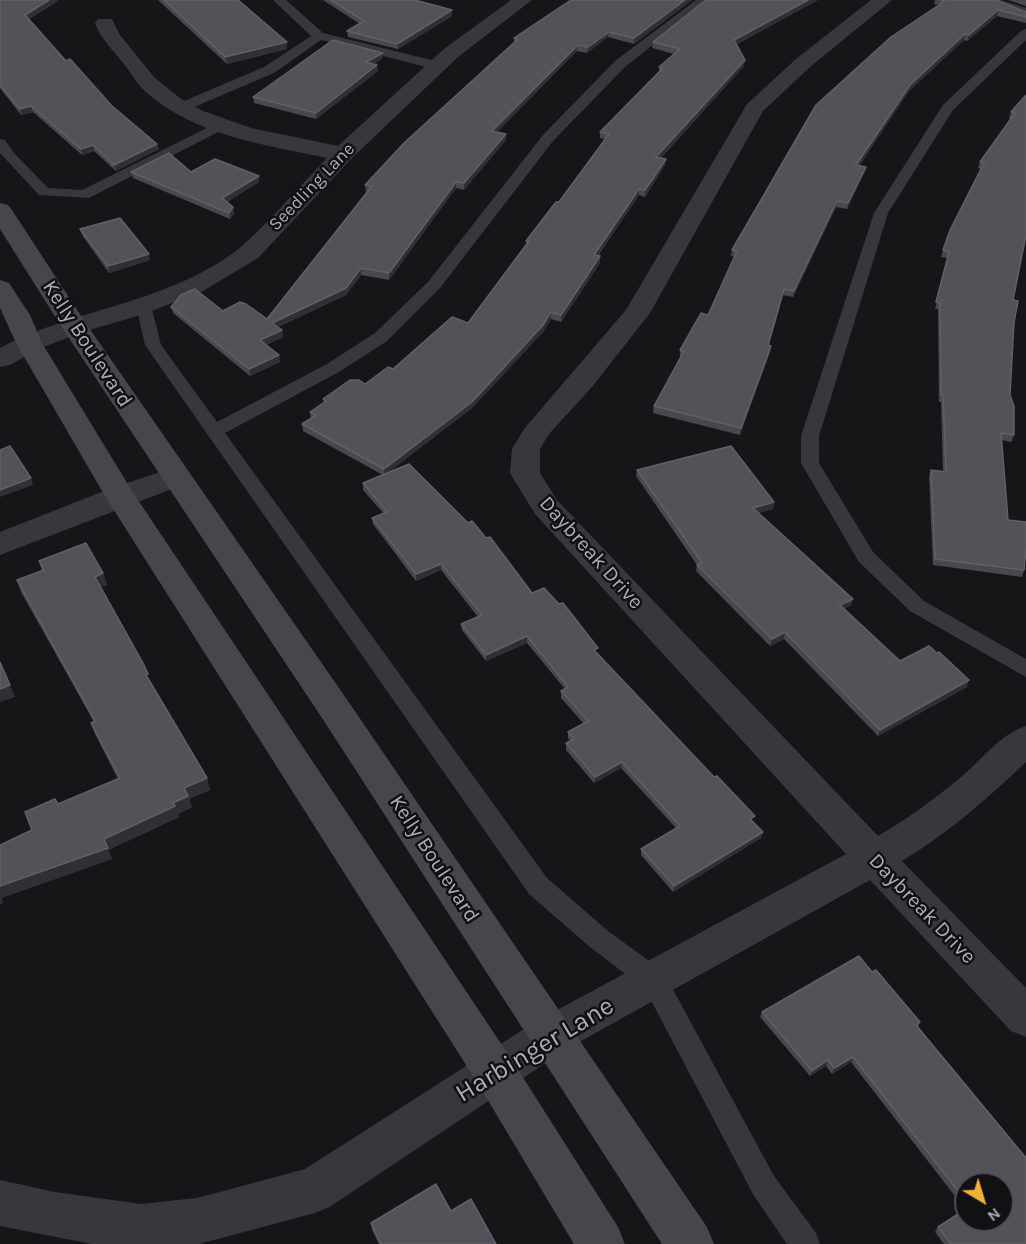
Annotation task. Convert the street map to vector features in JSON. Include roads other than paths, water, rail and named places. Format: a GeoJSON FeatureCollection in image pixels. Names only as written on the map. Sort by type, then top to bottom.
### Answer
{"type":"FeatureCollection","features":[{"type":"Feature","properties":{"kind":"main road","name":"Kelly Boulevard"},"geometry":{"type":"LineString","coordinates":[[0,210],[74,326],[336,711],[690,1244]]}},
{"type":"Feature","properties":{"kind":"main road","name":"Kelly Boulevard"},"geometry":{"type":"LineString","coordinates":[[0,288],[17,315],[14,345],[120,496],[495,1072],[601,1244]]}},
{"type":"Feature","properties":{"kind":"street","name":"Daybreak Drive"},"geometry":{"type":"LineString","coordinates":[[883,0],[803,63],[754,108],[637,313],[582,381],[538,429],[526,449],[525,473],[546,507],[1026,1017]]}},
{"type":"Feature","properties":{"kind":"street","name":"Seedling Lane"},"geometry":{"type":"LineString","coordinates":[[0,359],[14,345],[144,305],[194,286],[249,253],[342,154],[508,3]]}},
{"type":"Feature","properties":{"kind":"street"},"geometry":{"type":"LineString","coordinates":[[105,24],[108,35],[152,87],[182,107],[221,125],[243,132],[342,154]]}},
{"type":"Feature","properties":{"kind":"street"},"geometry":{"type":"LineString","coordinates":[[0,544],[120,496],[175,477]]}},
{"type":"Feature","properties":{"kind":"street","name":"Harbinger Lane"},"geometry":{"type":"LineString","coordinates":[[0,1203],[56,1215],[141,1228],[202,1233],[315,1190],[550,1036],[921,830],[974,789],[1026,740]]}},
{"type":"Feature","properties":{"kind":"lane"},"geometry":{"type":"LineString","coordinates":[[279,0],[304,25],[319,36],[438,66]]}},
{"type":"Feature","properties":{"kind":"lane"},"geometry":{"type":"LineString","coordinates":[[214,431],[333,368],[381,337],[434,285],[548,138],[620,64],[703,0]]}},
{"type":"Feature","properties":{"kind":"lane"},"geometry":{"type":"LineString","coordinates":[[989,0],[1026,12]]}},
{"type":"Feature","properties":{"kind":"lane"},"geometry":{"type":"LineString","coordinates":[[1026,33],[948,108],[881,213],[810,436],[810,463],[866,557],[917,606],[1026,669]]}},
{"type":"Feature","properties":{"kind":"lane"},"geometry":{"type":"LineString","coordinates":[[182,107],[268,70],[319,36]]}},
{"type":"Feature","properties":{"kind":"lane"},"geometry":{"type":"LineString","coordinates":[[0,143],[9,156],[44,192],[84,195],[221,125]]}},
{"type":"Feature","properties":{"kind":"lane"},"geometry":{"type":"LineString","coordinates":[[144,305],[153,345],[538,886],[599,939],[654,980],[764,1186],[805,1244]]}}]}
